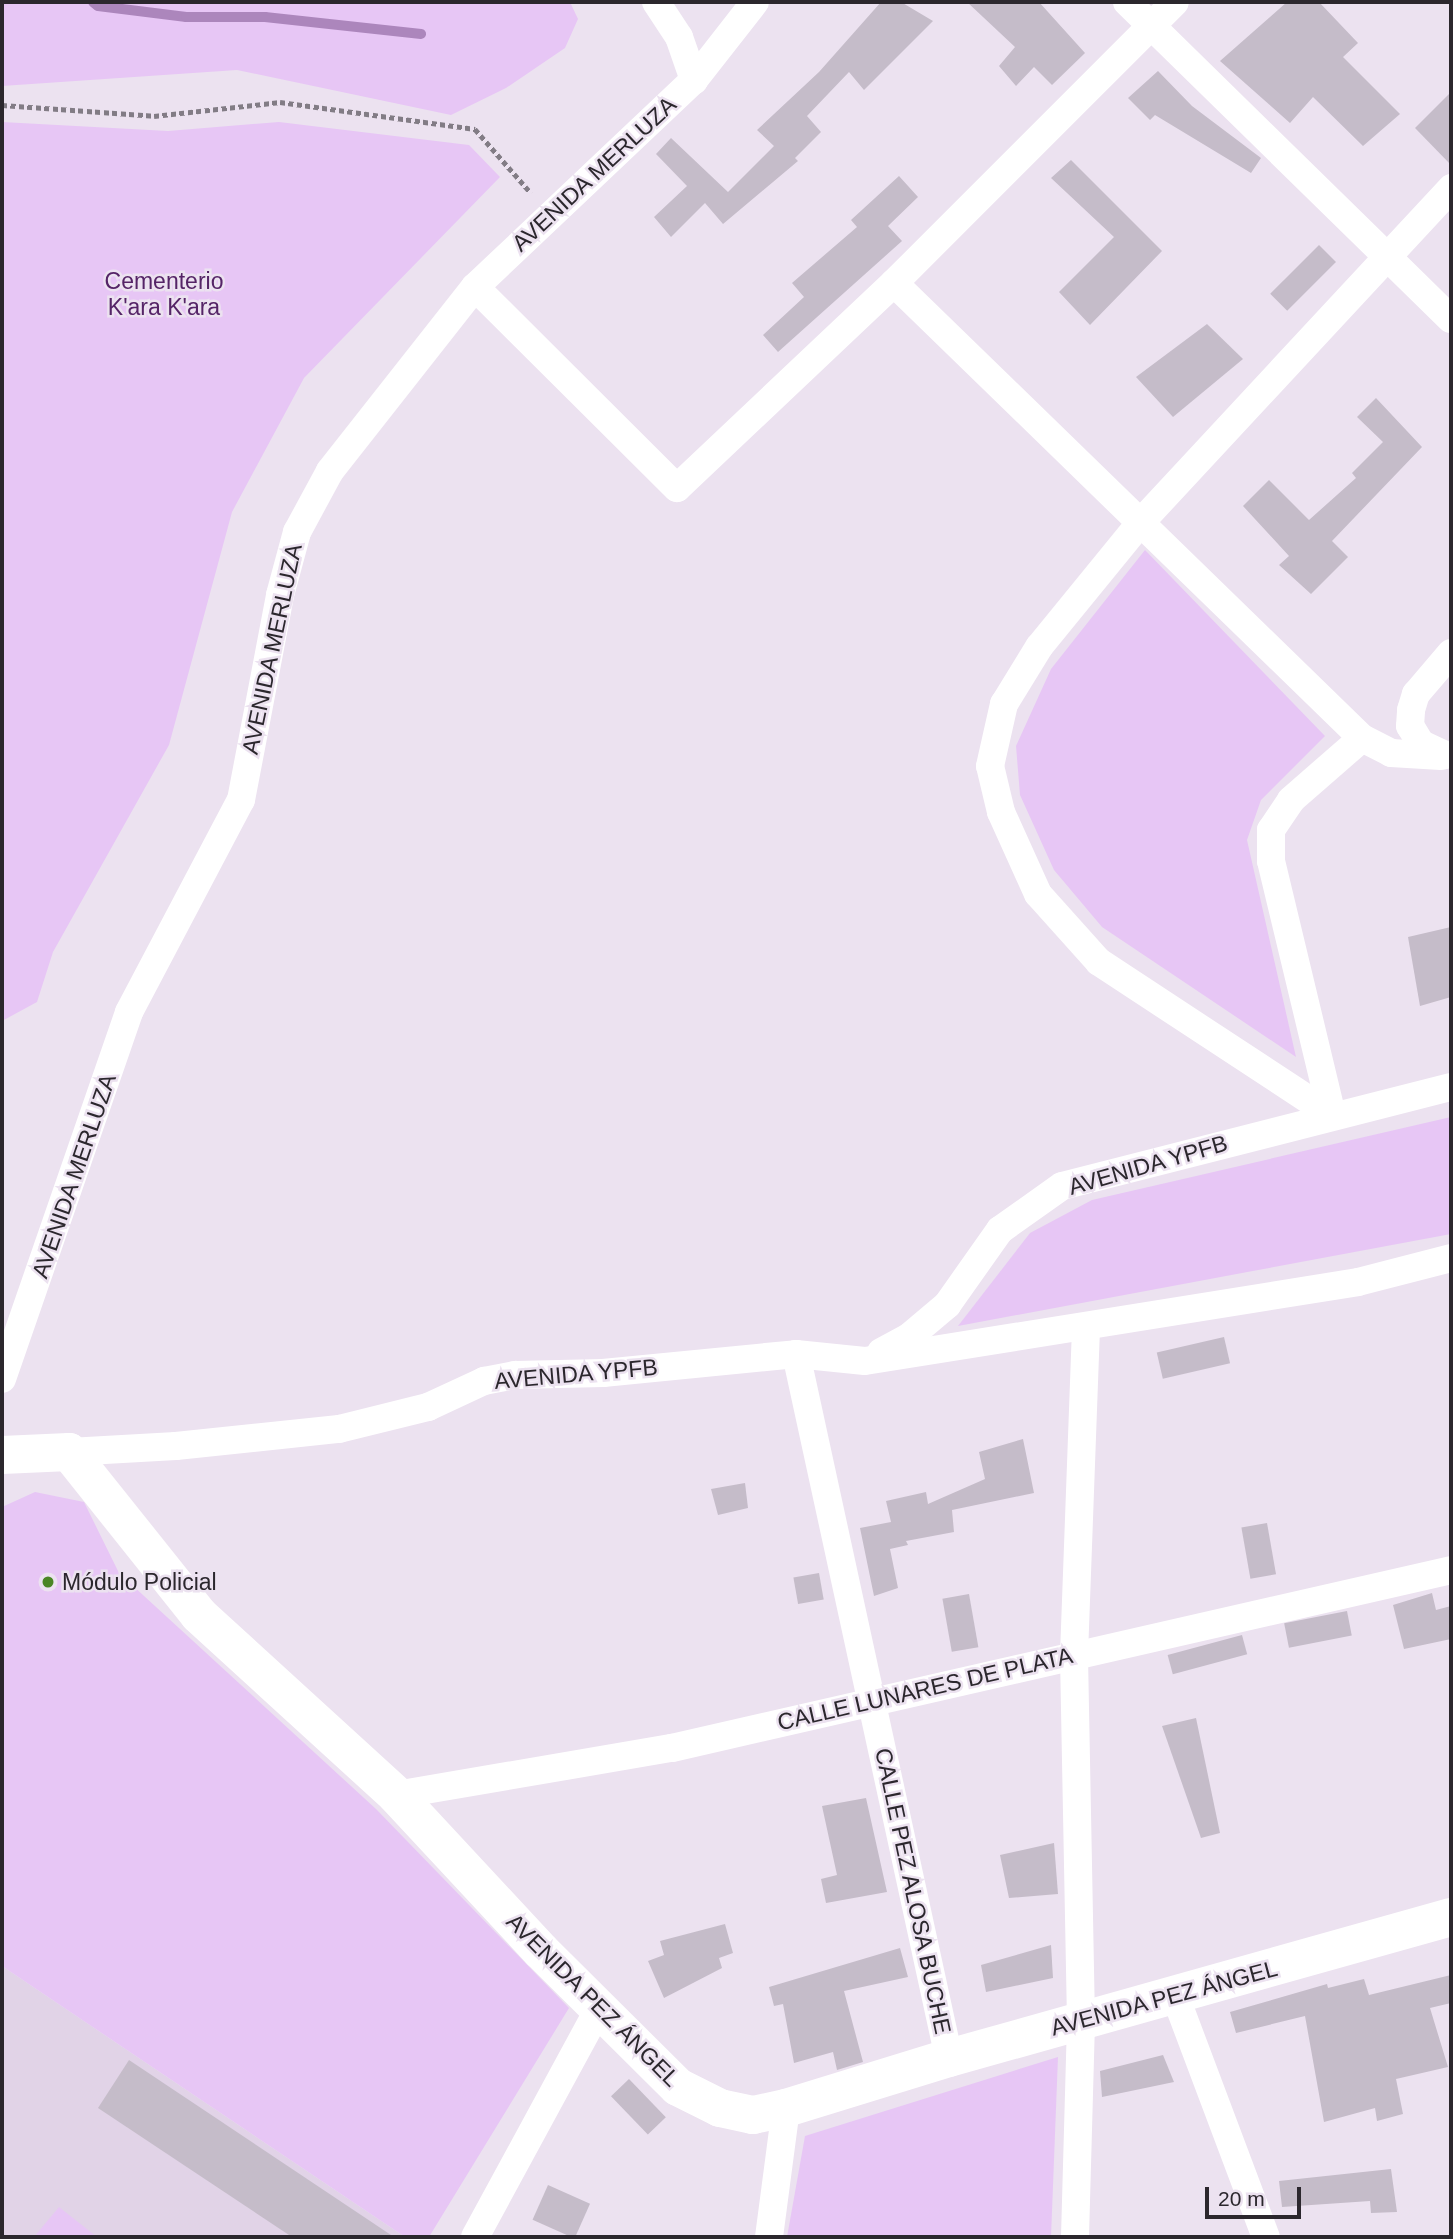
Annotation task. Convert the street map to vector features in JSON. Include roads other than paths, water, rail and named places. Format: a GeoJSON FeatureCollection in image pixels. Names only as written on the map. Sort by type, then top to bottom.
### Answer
{"type":"FeatureCollection","features":[{"type":"Feature","properties":{"kind":"street"},"geometry":{"type":"LineString","coordinates":[[656,2],[679,37],[694,80]]}},
{"type":"Feature","properties":{"kind":"street","name":"AVENIDA MERLUZA"},"geometry":{"type":"LineString","coordinates":[[2,1379],[130,1012],[241,800],[279,594],[297,532],[330,471],[475,287],[694,80],[755,2]]}},
{"type":"Feature","properties":{"kind":"street"},"geometry":{"type":"LineString","coordinates":[[1127,2],[1451,319]]}},
{"type":"Feature","properties":{"kind":"street"},"geometry":{"type":"LineString","coordinates":[[475,287],[677,488],[894,282],[1175,2]]}},
{"type":"Feature","properties":{"kind":"street"},"geometry":{"type":"LineString","coordinates":[[1332,1115],[1099,962],[1038,894],[1001,812],[990,765],[1004,704],[1039,647],[1141,522],[1451,188]]}},
{"type":"Feature","properties":{"kind":"street"},"geometry":{"type":"LineString","coordinates":[[894,282],[1362,738],[1391,753],[1438,752]]}},
{"type":"Feature","properties":{"kind":"street"},"geometry":{"type":"LineString","coordinates":[[1438,752],[1410,726],[1416,694],[1451,653]]}},
{"type":"Feature","properties":{"kind":"street"},"geometry":{"type":"LineString","coordinates":[[1332,1115],[1271,862],[1271,830],[1290,800],[1362,738]]}},
{"type":"Feature","properties":{"kind":"street","name":"AVENIDA YPFB"},"geometry":{"type":"LineString","coordinates":[[865,1361],[929,1322],[967,1282],[1000,1230],[1062,1186],[1332,1115],[1451,1087]]}},
{"type":"Feature","properties":{"kind":"street","name":"AVENIDA YPFB"},"geometry":{"type":"LineString","coordinates":[[2,1455],[176,1446],[339,1429],[428,1408],[484,1381],[515,1375],[603,1373],[796,1354],[865,1361],[1358,1282],[1451,1258]]}},
{"type":"Feature","properties":{"kind":"street"},"geometry":{"type":"LineString","coordinates":[[1075,2237],[1081,2021],[1074,1655],[1087,1326]]}},
{"type":"Feature","properties":{"kind":"street","name":"CALLE PEZ ALOSA BUCHE"},"geometry":{"type":"LineString","coordinates":[[796,1354],[949,2058]]}},
{"type":"Feature","properties":{"kind":"street","name":"AVENIDA PEZ ÁNGEL"},"geometry":{"type":"LineString","coordinates":[[69,1452],[199,1615],[396,1795],[678,2087],[720,2108],[742,2113],[786,2108],[949,2058],[1176,1997],[1451,1917]]}},
{"type":"Feature","properties":{"kind":"street","name":"CALLE LUNARES DE PLATA"},"geometry":{"type":"LineString","coordinates":[[396,1795],[672,1748],[1451,1570]]}},
{"type":"Feature","properties":{"kind":"street"},"geometry":{"type":"LineString","coordinates":[[1176,1997],[1266,2237]]}},
{"type":"Feature","properties":{"kind":"street"},"geometry":{"type":"LineString","coordinates":[[475,2237],[599,2008]]}},
{"type":"Feature","properties":{"kind":"street"},"geometry":{"type":"LineString","coordinates":[[769,2237],[786,2108]]}},
{"type":"Feature","properties":{"kind":"waterway"},"geometry":{"type":"LineString","coordinates":[[93,2],[98,6],[186,17],[265,17],[421,34]]}},
{"type":"Feature","properties":{"kind":"place","name":"Módulo Policial"},"geometry":{"type":"Point","coordinates":[48,1582]}},
{"type":"Feature","properties":{"kind":"park label","name":"Cementerio K'ara K'ara"},"geometry":{"type":"Point","coordinates":[164,294]}}]}
